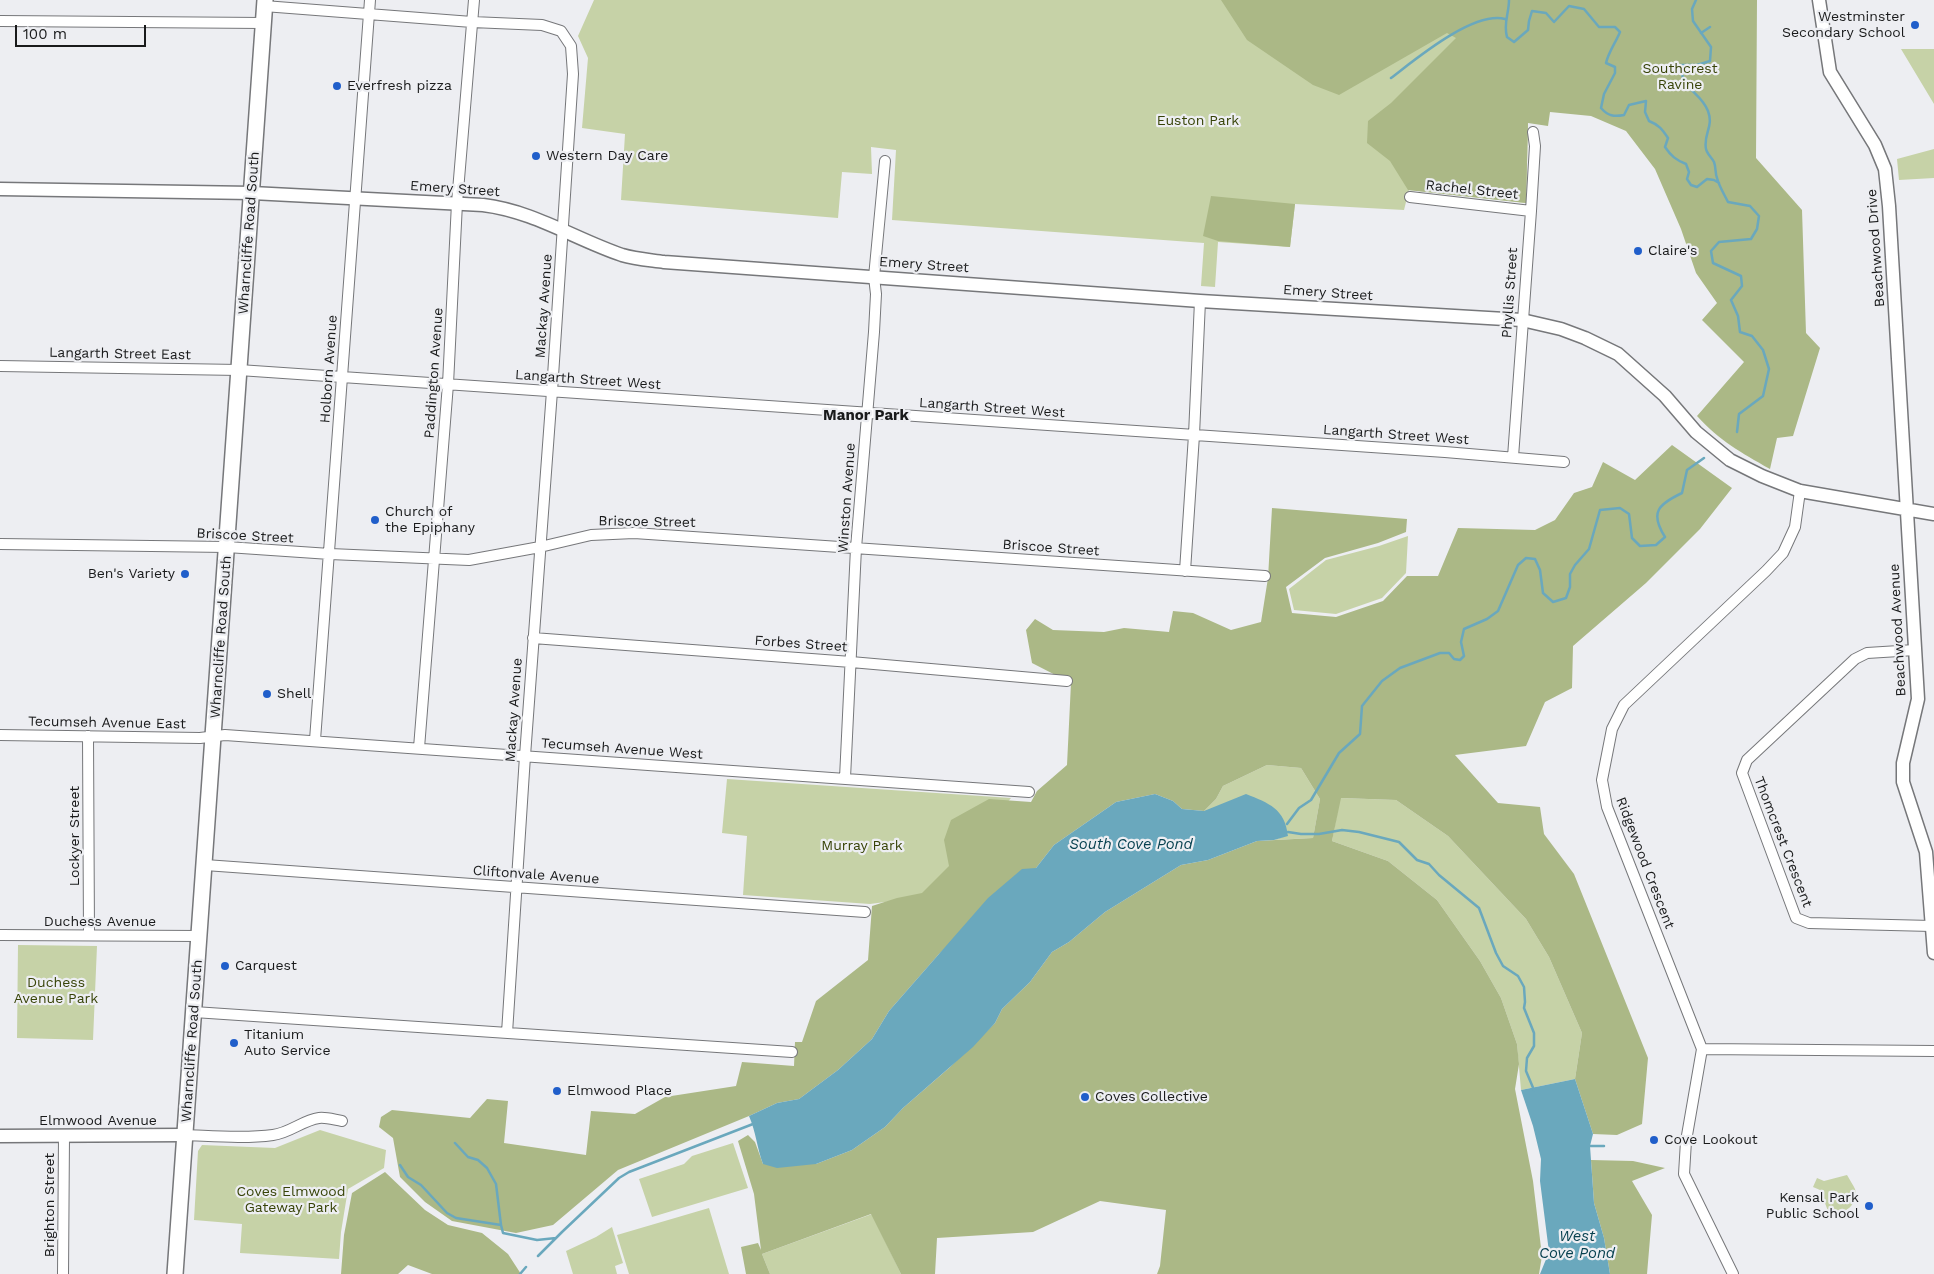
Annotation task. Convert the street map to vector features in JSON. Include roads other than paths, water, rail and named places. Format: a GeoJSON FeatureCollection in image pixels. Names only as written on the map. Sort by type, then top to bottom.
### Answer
{"type":"FeatureCollection","features":[{"type":"Feature","properties":{"kind":"main road","name":"Wharncliffe Road South"},"geometry":{"type":"LineString","coordinates":[[175,1274],[264,3]]}},
{"type":"Feature","properties":{"kind":"street","name":"Holborn Avenue"},"geometry":{"type":"LineString","coordinates":[[316,740],[370,0]]}},
{"type":"Feature","properties":{"kind":"street","name":"Paddington Avenue"},"geometry":{"type":"LineString","coordinates":[[419,748],[448,384],[457,203],[474,0]]}},
{"type":"Feature","properties":{"kind":"street","name":"Beachwood Drive"},"geometry":{"type":"LineString","coordinates":[[1819,0],[1830,72],[1876,145],[1886,168],[1908,510]]}},
{"type":"Feature","properties":{"kind":"street","name":"Mackay Avenue"},"geometry":{"type":"LineString","coordinates":[[264,3],[369,14],[542,25],[562,30],[571,46],[572,74],[563,230],[533,638],[507,1033]]}},
{"type":"Feature","properties":{"kind":"street"},"geometry":{"type":"LineString","coordinates":[[0,21],[263,23]]}},
{"type":"Feature","properties":{"kind":"street","name":"Phyllis Street"},"geometry":{"type":"LineString","coordinates":[[1513,458],[1531,211],[1533,132]]}},
{"type":"Feature","properties":{"kind":"street","name":"Winston Avenue"},"geometry":{"type":"LineString","coordinates":[[845,778],[856,548],[874,332],[876,294],[874,277],[885,161]]}},
{"type":"Feature","properties":{"kind":"street","name":"Emery Street"},"geometry":{"type":"LineString","coordinates":[[0,189],[252,194],[457,203],[504,207],[528,215],[623,255],[645,259],[1200,301],[1522,320],[1561,329],[1618,354],[1665,396],[1696,432],[1730,460],[1762,476],[1800,491],[1934,514]]}},
{"type":"Feature","properties":{"kind":"street","name":"Rachel Street"},"geometry":{"type":"LineString","coordinates":[[1410,197],[1531,211]]}},
{"type":"Feature","properties":{"kind":"street"},"geometry":{"type":"LineString","coordinates":[[1185,571],[1200,301]]}},
{"type":"Feature","properties":{"kind":"street","name":"Langarth Street East"},"geometry":{"type":"LineString","coordinates":[[0,366],[239,370]]}},
{"type":"Feature","properties":{"kind":"street","name":"Langarth Street West"},"geometry":{"type":"LineString","coordinates":[[239,370],[1564,462]]}},
{"type":"Feature","properties":{"kind":"street","name":"Ridgewood Crescent"},"geometry":{"type":"LineString","coordinates":[[1702,1049],[1607,807],[1602,780],[1606,756],[1612,729],[1624,705],[1783,553],[1795,528],[1800,491]]}},
{"type":"Feature","properties":{"kind":"street","name":"Beachwood Avenue"},"geometry":{"type":"LineString","coordinates":[[1908,510],[1918,699],[1903,763],[1903,782],[1926,852],[1934,952]]}},
{"type":"Feature","properties":{"kind":"street","name":"Briscoe Street"},"geometry":{"type":"LineString","coordinates":[[0,544],[227,547],[469,560],[540,547],[591,534],[634,533],[1264,576]]}},
{"type":"Feature","properties":{"kind":"street","name":"Forbes Street"},"geometry":{"type":"LineString","coordinates":[[533,638],[851,662],[1067,681]]}},
{"type":"Feature","properties":{"kind":"street","name":"Thomcrest Crescent"},"geometry":{"type":"LineString","coordinates":[[1915,650],[1866,653],[1855,659],[1748,760],[1742,773],[1796,918],[1809,923],[1932,926]]}},
{"type":"Feature","properties":{"kind":"street","name":"Tecumseh Avenue East"},"geometry":{"type":"LineString","coordinates":[[0,735],[200,738],[214,736]]}},
{"type":"Feature","properties":{"kind":"street","name":"Lockyer Street"},"geometry":{"type":"LineString","coordinates":[[88,736],[89,935]]}},
{"type":"Feature","properties":{"kind":"street","name":"Tecumseh Avenue West"},"geometry":{"type":"LineString","coordinates":[[214,736],[316,740],[1029,792]]}},
{"type":"Feature","properties":{"kind":"street","name":"Cliftonvale Avenue"},"geometry":{"type":"LineString","coordinates":[[205,864],[865,912]]}},
{"type":"Feature","properties":{"kind":"street","name":"Duchess Avenue"},"geometry":{"type":"LineString","coordinates":[[0,935],[199,936]]}},
{"type":"Feature","properties":{"kind":"street"},"geometry":{"type":"LineString","coordinates":[[194,1012],[792,1052]]}},
{"type":"Feature","properties":{"kind":"street"},"geometry":{"type":"LineString","coordinates":[[1733,1274],[1684,1174],[1686,1142],[1702,1049],[1934,1052]]}},
{"type":"Feature","properties":{"kind":"street","name":"Elmwood Avenue"},"geometry":{"type":"LineString","coordinates":[[0,1136],[184,1135],[253,1137],[289,1131],[312,1119],[322,1117],[342,1121]]}},
{"type":"Feature","properties":{"kind":"street","name":"Brighton Street"},"geometry":{"type":"LineString","coordinates":[[63,1274],[64,1136]]}},
{"type":"Feature","properties":{"kind":"water","name":"South Cove Pond"},"geometry":{"type":"Polygon","coordinates":[[[1155,794],[1173,801],[1182,809],[1204,811],[1246,794],[1275,808],[1283,819],[1288,836],[1274,840],[1257,841],[1208,860],[1181,865],[1105,912],[1069,942],[1052,952],[1030,982],[1002,1009],[995,1023],[973,1047],[903,1108],[885,1127],[852,1150],[816,1164],[777,1168],[763,1164],[749,1116],[777,1103],[799,1099],[838,1070],[872,1039],[889,1011],[988,898],[1022,869],[1036,868],[1054,845],[1116,802],[1155,794]]]}},
{"type":"Feature","properties":{"kind":"water","name":"West Cove Pond"},"geometry":{"type":"Polygon","coordinates":[[[1575,1079],[1593,1134],[1590,1146],[1594,1203],[1604,1238],[1610,1274],[1540,1274],[1549,1252],[1540,1181],[1541,1159],[1533,1126],[1521,1090],[1575,1079]]]}},
{"type":"Feature","properties":{"kind":"waterway"},"geometry":{"type":"LineString","coordinates":[[1509,0],[1506,32],[1507,37],[1514,42],[1528,30],[1532,11],[1546,13],[1554,22],[1569,6],[1584,9],[1599,27],[1615,27],[1620,32],[1606,63],[1615,67],[1615,73],[1604,94],[1601,108],[1606,113],[1620,116],[1624,115],[1629,105],[1646,101],[1645,112],[1649,121],[1660,128],[1668,138],[1665,147],[1669,153],[1686,164],[1689,172],[1687,179],[1691,185],[1697,187],[1707,179],[1719,183]]}},
{"type":"Feature","properties":{"kind":"waterway"},"geometry":{"type":"LineString","coordinates":[[1696,0],[1692,9],[1693,21],[1711,47],[1710,61],[1697,65],[1680,65],[1682,74],[1688,86],[1701,99],[1708,111],[1710,122],[1705,144],[1706,149],[1714,162],[1718,181],[1728,202],[1750,206],[1759,216],[1757,229],[1751,239],[1719,242],[1711,251],[1713,263],[1741,276],[1742,286],[1731,300],[1738,316],[1740,332],[1752,336],[1763,350],[1769,369],[1763,396],[1739,414],[1737,432]]}},
{"type":"Feature","properties":{"kind":"waterway"},"geometry":{"type":"LineString","coordinates":[[1391,78],[1445,38],[1461,29],[1492,18],[1505,19]]}},
{"type":"Feature","properties":{"kind":"waterway"},"geometry":{"type":"LineString","coordinates":[[1701,33],[1710,27]]}},
{"type":"Feature","properties":{"kind":"waterway"},"geometry":{"type":"LineString","coordinates":[[1287,824],[1299,808],[1311,800],[1339,753],[1360,734],[1362,706],[1382,681],[1400,668],[1440,653],[1449,653],[1454,659],[1460,660],[1464,656],[1461,642],[1464,629],[1487,619],[1498,611],[1518,565],[1526,558],[1535,559],[1540,570],[1543,593],[1553,602],[1566,598],[1570,587],[1570,574],[1589,549],[1600,510],[1620,508],[1629,514],[1632,538],[1640,546],[1656,545],[1665,537],[1658,521],[1657,515],[1659,510],[1667,501],[1682,493],[1687,470],[1704,458]]}},
{"type":"Feature","properties":{"kind":"waterway"},"geometry":{"type":"LineString","coordinates":[[1288,832],[1319,834],[1342,830],[1359,832],[1399,842],[1417,860],[1429,864],[1439,875],[1479,908],[1503,966],[1518,976],[1524,987],[1524,1008],[1534,1033],[1534,1046],[1527,1058],[1526,1071],[1534,1090]]}},
{"type":"Feature","properties":{"kind":"waterway"},"geometry":{"type":"LineString","coordinates":[[538,1256],[619,1178],[629,1172],[753,1124]]}},
{"type":"Feature","properties":{"kind":"waterway"},"geometry":{"type":"LineString","coordinates":[[455,1143],[468,1157],[478,1160],[487,1168],[496,1184],[501,1225]]}},
{"type":"Feature","properties":{"kind":"waterway"},"geometry":{"type":"LineString","coordinates":[[1590,1146],[1604,1146]]}},
{"type":"Feature","properties":{"kind":"waterway"},"geometry":{"type":"LineString","coordinates":[[400,1165],[408,1177],[421,1185],[447,1213],[456,1218],[501,1225],[503,1233],[537,1240],[556,1238]]}},
{"type":"Feature","properties":{"kind":"waterway"},"geometry":{"type":"LineString","coordinates":[[520,1274],[526,1267]]}},
{"type":"Feature","properties":{"kind":"place","name":"Westminster Secondary School"},"geometry":{"type":"Point","coordinates":[1915,25]}},
{"type":"Feature","properties":{"kind":"place","name":"Everfresh pizza"},"geometry":{"type":"Point","coordinates":[337,86]}},
{"type":"Feature","properties":{"kind":"place","name":"Western Day Care"},"geometry":{"type":"Point","coordinates":[536,156]}},
{"type":"Feature","properties":{"kind":"place","name":"Claire's"},"geometry":{"type":"Point","coordinates":[1638,251]}},
{"type":"Feature","properties":{"kind":"place","name":"Church of the Epiphany"},"geometry":{"type":"Point","coordinates":[375,520]}},
{"type":"Feature","properties":{"kind":"place","name":"Ben's Variety"},"geometry":{"type":"Point","coordinates":[185,574]}},
{"type":"Feature","properties":{"kind":"place","name":"Shell"},"geometry":{"type":"Point","coordinates":[267,694]}},
{"type":"Feature","properties":{"kind":"place","name":"Carquest"},"geometry":{"type":"Point","coordinates":[225,966]}},
{"type":"Feature","properties":{"kind":"place","name":"Titanium Auto Service"},"geometry":{"type":"Point","coordinates":[234,1043]}},
{"type":"Feature","properties":{"kind":"place","name":"Elmwood Place"},"geometry":{"type":"Point","coordinates":[557,1091]}},
{"type":"Feature","properties":{"kind":"place","name":"Coves Collective"},"geometry":{"type":"Point","coordinates":[1085,1097]}},
{"type":"Feature","properties":{"kind":"place","name":"Cove Lookout"},"geometry":{"type":"Point","coordinates":[1654,1140]}},
{"type":"Feature","properties":{"kind":"place","name":"Kensal Park Public School"},"geometry":{"type":"Point","coordinates":[1869,1206]}},
{"type":"Feature","properties":{"kind":"district","name":"Manor Park"},"geometry":{"type":"Point","coordinates":[866,416]}},
{"type":"Feature","properties":{"kind":"park label","name":"Southcrest Ravine"},"geometry":{"type":"Point","coordinates":[1680,78]}},
{"type":"Feature","properties":{"kind":"park label","name":"Euston Park"},"geometry":{"type":"Point","coordinates":[1198,121]}},
{"type":"Feature","properties":{"kind":"park label","name":"Murray Park"},"geometry":{"type":"Point","coordinates":[862,846]}},
{"type":"Feature","properties":{"kind":"park label","name":"Duchess Avenue Park"},"geometry":{"type":"Point","coordinates":[56,992]}},
{"type":"Feature","properties":{"kind":"park label","name":"Coves Elmwood Gateway Park"},"geometry":{"type":"Point","coordinates":[291,1200]}}]}
